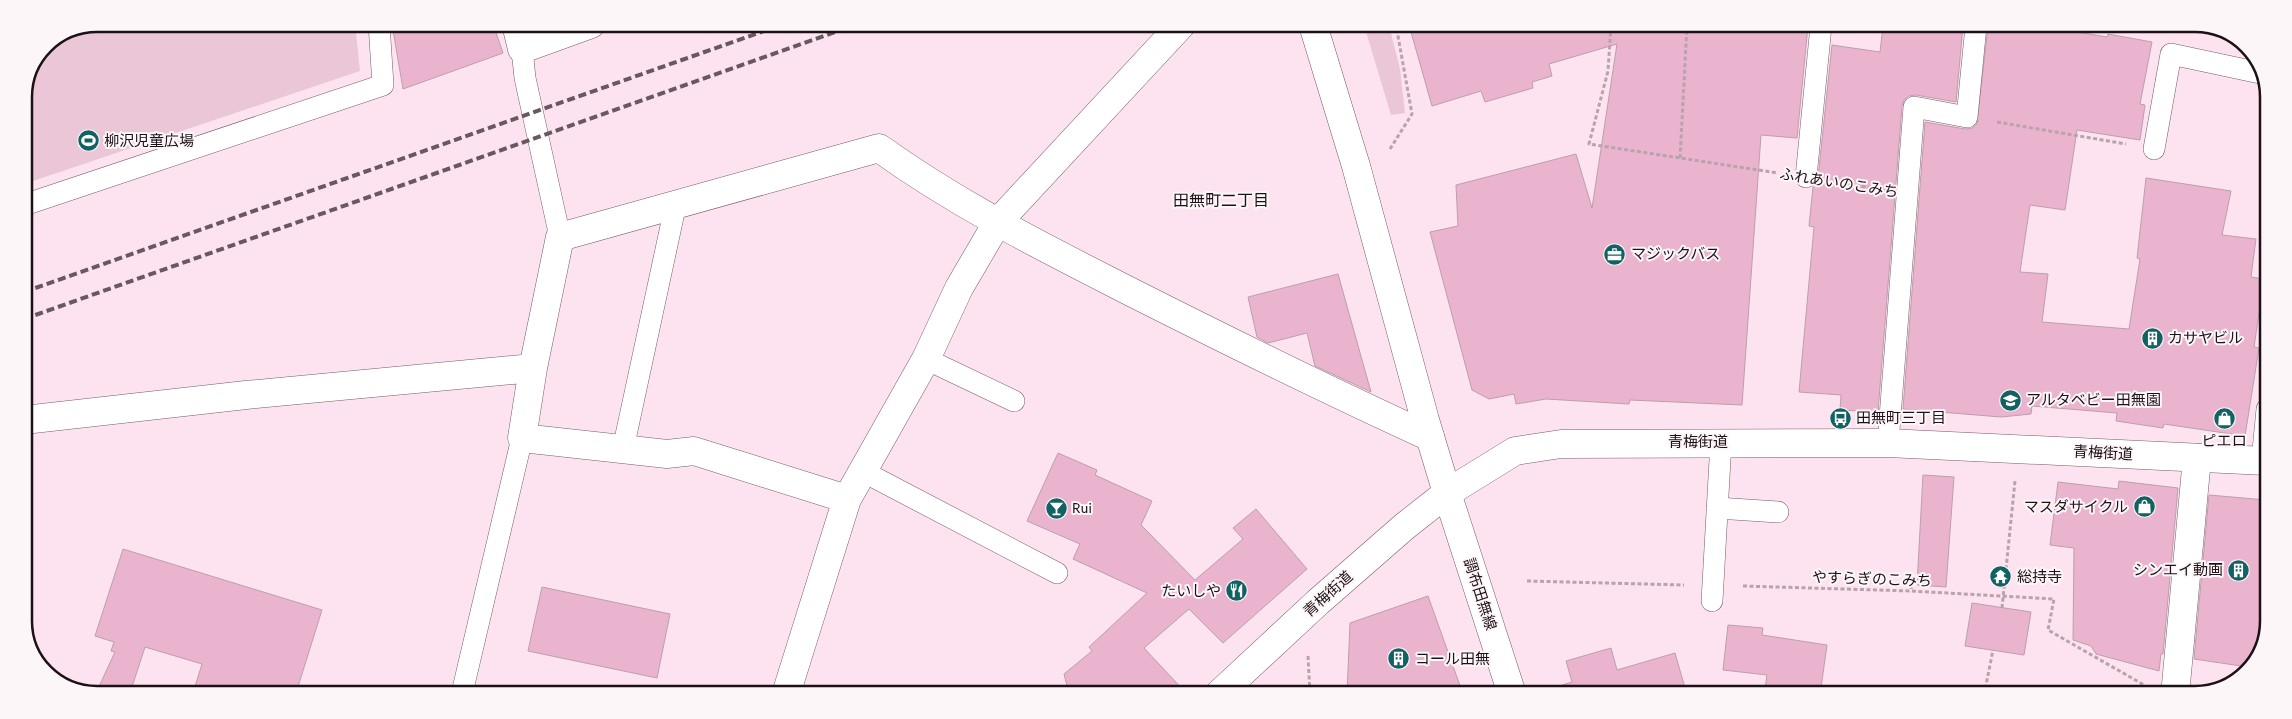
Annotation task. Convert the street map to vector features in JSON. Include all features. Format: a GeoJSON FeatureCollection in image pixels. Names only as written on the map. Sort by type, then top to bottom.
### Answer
{"type":"FeatureCollection","features":[{"type":"Feature","properties":{"kind":"street"},"geometry":{"type":"LineString","coordinates":[[519,37],[547,32]]}},
{"type":"Feature","properties":{"kind":"street"},"geometry":{"type":"LineString","coordinates":[[789,686],[847,499],[864,472],[926,359],[959,288],[997,224],[1175,32]]}},
{"type":"Feature","properties":{"kind":"street","name":"調布田無線"},"geometry":{"type":"LineString","coordinates":[[1314,32],[1356,166],[1430,437],[1509,686]]}},
{"type":"Feature","properties":{"kind":"street"},"geometry":{"type":"LineString","coordinates":[[847,499],[694,451],[667,454],[522,438],[533,368],[560,236],[879,148],[924,180],[997,224],[1260,358],[1430,437]]}},
{"type":"Feature","properties":{"kind":"street"},"geometry":{"type":"LineString","coordinates":[[33,419],[246,395],[533,368]]}},
{"type":"Feature","properties":{"kind":"street","name":"青梅街道"},"geometry":{"type":"LineString","coordinates":[[1227,686],[1318,602],[1405,526],[1447,493],[1515,451],[1561,444],[1721,442],[1888,443],[2260,461]]}},
{"type":"Feature","properties":{"kind":"street"},"geometry":{"type":"LineString","coordinates":[[2165,686],[2197,458]]}},
{"type":"Feature","properties":{"kind":"lane"},"geometry":{"type":"LineString","coordinates":[[32,202],[383,85],[380,32]]}},
{"type":"Feature","properties":{"kind":"lane"},"geometry":{"type":"LineString","coordinates":[[1806,177],[1820,32]]}},
{"type":"Feature","properties":{"kind":"lane"},"geometry":{"type":"LineString","coordinates":[[1967,117],[1975,32]]}},
{"type":"Feature","properties":{"kind":"lane"},"geometry":{"type":"LineString","coordinates":[[519,37],[525,78],[560,236]]}},
{"type":"Feature","properties":{"kind":"lane"},"geometry":{"type":"LineString","coordinates":[[2154,149],[2171,54],[2254,72]]}},
{"type":"Feature","properties":{"kind":"lane","name":"ふれあいのこみち"},"geometry":{"type":"LineString","coordinates":[[1906,193],[1914,107],[1967,117]]}},
{"type":"Feature","properties":{"kind":"lane"},"geometry":{"type":"LineString","coordinates":[[1888,443],[1906,193]]}},
{"type":"Feature","properties":{"kind":"lane"},"geometry":{"type":"LineString","coordinates":[[623,449],[676,203]]}},
{"type":"Feature","properties":{"kind":"lane"},"geometry":{"type":"LineString","coordinates":[[926,359],[1014,401]]}},
{"type":"Feature","properties":{"kind":"lane"},"geometry":{"type":"LineString","coordinates":[[464,686],[522,438]]}},
{"type":"Feature","properties":{"kind":"lane"},"geometry":{"type":"LineString","coordinates":[[1712,593],[1709,536],[1717,508],[1721,442]]}},
{"type":"Feature","properties":{"kind":"lane"},"geometry":{"type":"LineString","coordinates":[[864,472],[1057,573]]}},
{"type":"Feature","properties":{"kind":"lane"},"geometry":{"type":"LineString","coordinates":[[1717,508],[1778,512]]}},
{"type":"Feature","properties":{"kind":"path"},"geometry":{"type":"LineString","coordinates":[[1390,149],[1412,114],[1397,32]]}},
{"type":"Feature","properties":{"kind":"path","name":"ふれあいのこみち"},"geometry":{"type":"LineString","coordinates":[[1611,32],[1608,71],[1589,144],[1906,193]]}},
{"type":"Feature","properties":{"kind":"path"},"geometry":{"type":"LineString","coordinates":[[1680,158],[1687,32]]}},
{"type":"Feature","properties":{"kind":"path"},"geometry":{"type":"LineString","coordinates":[[1967,117],[2154,149]]}},
{"type":"Feature","properties":{"kind":"path"},"geometry":{"type":"LineString","coordinates":[[2002,608],[2016,478]]}},
{"type":"Feature","properties":{"kind":"path"},"geometry":{"type":"LineString","coordinates":[[1904,578],[1911,579],[1911,591]]}},
{"type":"Feature","properties":{"kind":"path","name":"やすらぎのこみち"},"geometry":{"type":"LineString","coordinates":[[1528,581],[1712,593],[1911,591],[2054,599],[2048,630],[2153,686]]}},
{"type":"Feature","properties":{"kind":"path"},"geometry":{"type":"LineString","coordinates":[[1307,647],[1309,686]]}},
{"type":"Feature","properties":{"kind":"path"},"geometry":{"type":"LineString","coordinates":[[1986,686],[1993,650]]}},
{"type":"Feature","properties":{"kind":"shaded area","name":"柳沢児童広場"},"geometry":{"type":"Polygon","coordinates":[[[98,32],[356,32],[360,71],[32,181],[32,98],[37,73],[52,52],[73,37],[98,32]]]}},
{"type":"Feature","properties":{"kind":"shaded area"},"geometry":{"type":"Polygon","coordinates":[[[1366,32],[1391,32],[1400,69],[1405,113],[1391,115],[1366,32]]]}},
{"type":"Feature","properties":{"kind":"building"},"geometry":{"type":"Polygon","coordinates":[[[393,32],[496,32],[503,53],[403,89],[393,32]]]}},
{"type":"Feature","properties":{"kind":"building"},"geometry":{"type":"Polygon","coordinates":[[[1411,32],[1807,32],[1797,138],[1761,135],[1742,405],[1630,400],[1629,404],[1546,399],[1516,404],[1514,394],[1489,399],[1472,390],[1430,232],[1458,226],[1456,185],[1576,154],[1592,208],[1617,44],[1549,64],[1552,76],[1532,82],[1533,88],[1485,102],[1481,91],[1432,106],[1411,32]]]}},
{"type":"Feature","properties":{"kind":"building"},"geometry":{"type":"Polygon","coordinates":[[[1882,32],[1962,32],[1956,102],[1916,95],[1909,96],[1904,100],[1902,106],[1878,412],[1840,410],[1841,395],[1799,392],[1814,227],[1809,226],[1813,187],[1818,178],[1832,45],[1880,52],[1882,32]]]}},
{"type":"Feature","properties":{"kind":"building"},"geometry":{"type":"Polygon","coordinates":[[[1987,32],[2078,32],[2107,37],[2108,34],[2152,42],[2140,104],[2145,105],[2140,140],[2077,130],[2065,210],[2030,205],[2020,272],[2048,274],[2042,322],[2129,329],[2140,259],[2137,258],[2146,178],[2231,191],[2222,235],[2256,239],[2251,277],[2259,278],[2259,310],[2254,347],[2259,348],[2245,436],[2164,424],[2163,428],[2116,421],[2117,413],[2032,406],[2031,414],[2001,417],[1903,409],[1925,122],[1965,129],[1972,128],[1977,124],[1987,32]]]}},
{"type":"Feature","properties":{"kind":"building"},"geometry":{"type":"Polygon","coordinates":[[[1338,274],[1371,392],[1315,366],[1307,333],[1268,343],[1257,337],[1248,297],[1338,274]]]}},
{"type":"Feature","properties":{"kind":"building"},"geometry":{"type":"Polygon","coordinates":[[[1058,453],[1097,470],[1095,475],[1152,501],[1141,525],[1195,580],[1243,539],[1233,528],[1256,509],[1307,569],[1223,643],[1189,609],[1144,648],[1180,686],[1067,686],[1064,674],[1092,651],[1089,647],[1147,593],[1073,559],[1080,544],[1027,521],[1058,453]]]}},
{"type":"Feature","properties":{"kind":"building"},"geometry":{"type":"Polygon","coordinates":[[[1923,475],[1954,477],[1946,587],[1917,585],[1923,475]]]}},
{"type":"Feature","properties":{"kind":"building"},"geometry":{"type":"Polygon","coordinates":[[[2119,481],[2178,488],[2163,654],[2161,654],[2159,671],[2096,654],[2091,646],[2073,640],[2074,548],[2050,545],[2058,482],[2118,489],[2119,481]]]}},
{"type":"Feature","properties":{"kind":"building","name":"シンエイ動画"},"geometry":{"type":"Polygon","coordinates":[[[2209,495],[2260,499],[2260,621],[2255,646],[2241,666],[2194,659],[2209,495]]]}},
{"type":"Feature","properties":{"kind":"building"},"geometry":{"type":"Polygon","coordinates":[[[123,549],[322,610],[298,686],[195,686],[202,664],[145,647],[132,686],[99,686],[115,652],[111,651],[114,642],[95,636],[123,549]]]}},
{"type":"Feature","properties":{"kind":"building"},"geometry":{"type":"Polygon","coordinates":[[[542,587],[670,614],[657,678],[528,651],[542,587]]]}},
{"type":"Feature","properties":{"kind":"building","name":"コール田無"},"geometry":{"type":"Polygon","coordinates":[[[1428,596],[1460,686],[1347,686],[1350,623],[1428,596]]]}},
{"type":"Feature","properties":{"kind":"building"},"geometry":{"type":"Polygon","coordinates":[[[1972,603],[2031,612],[2024,655],[1965,646],[1972,603]]]}},
{"type":"Feature","properties":{"kind":"building"},"geometry":{"type":"Polygon","coordinates":[[[1728,625],[1763,628],[1762,635],[1827,645],[1821,686],[1765,686],[1767,675],[1723,670],[1728,625]]]}},
{"type":"Feature","properties":{"kind":"building"},"geometry":{"type":"Polygon","coordinates":[[[1611,648],[1617,670],[1675,653],[1684,686],[1559,686],[1572,682],[1566,661],[1611,648]]]}},
{"type":"Feature","properties":{"kind":"railway"},"geometry":{"type":"LineString","coordinates":[[32,289],[761,32]]}},
{"type":"Feature","properties":{"kind":"railway"},"geometry":{"type":"LineString","coordinates":[[32,316],[835,32]]}},
{"type":"Feature","properties":{"kind":"place","name":"柳沢児童広場"},"geometry":{"type":"Point","coordinates":[88,141]}},
{"type":"Feature","properties":{"kind":"place","name":"マジックバス"},"geometry":{"type":"Point","coordinates":[1615,254]}},
{"type":"Feature","properties":{"kind":"place","name":"カサヤビル"},"geometry":{"type":"Point","coordinates":[2152,338]}},
{"type":"Feature","properties":{"kind":"place","name":"アルタベビー田無園"},"geometry":{"type":"Point","coordinates":[2010,400]}},
{"type":"Feature","properties":{"kind":"place","name":"田無町三丁目"},"geometry":{"type":"Point","coordinates":[1840,418]}},
{"type":"Feature","properties":{"kind":"place","name":"ピエロ"},"geometry":{"type":"Point","coordinates":[2224,418]}},
{"type":"Feature","properties":{"kind":"place","name":"マスダサイクル"},"geometry":{"type":"Point","coordinates":[2144,507]}},
{"type":"Feature","properties":{"kind":"place","name":"Rui"},"geometry":{"type":"Point","coordinates":[1056,508]}},
{"type":"Feature","properties":{"kind":"place","name":"シンエイ動画"},"geometry":{"type":"Point","coordinates":[2239,570]}},
{"type":"Feature","properties":{"kind":"place","name":"総持寺"},"geometry":{"type":"Point","coordinates":[2001,577]}},
{"type":"Feature","properties":{"kind":"place","name":"たいしや"},"geometry":{"type":"Point","coordinates":[1237,591]}},
{"type":"Feature","properties":{"kind":"place","name":"コール田無"},"geometry":{"type":"Point","coordinates":[1399,659]}},
{"type":"Feature","properties":{"kind":"district","name":"田無町二丁目"},"geometry":{"type":"Point","coordinates":[1221,200]}}]}
